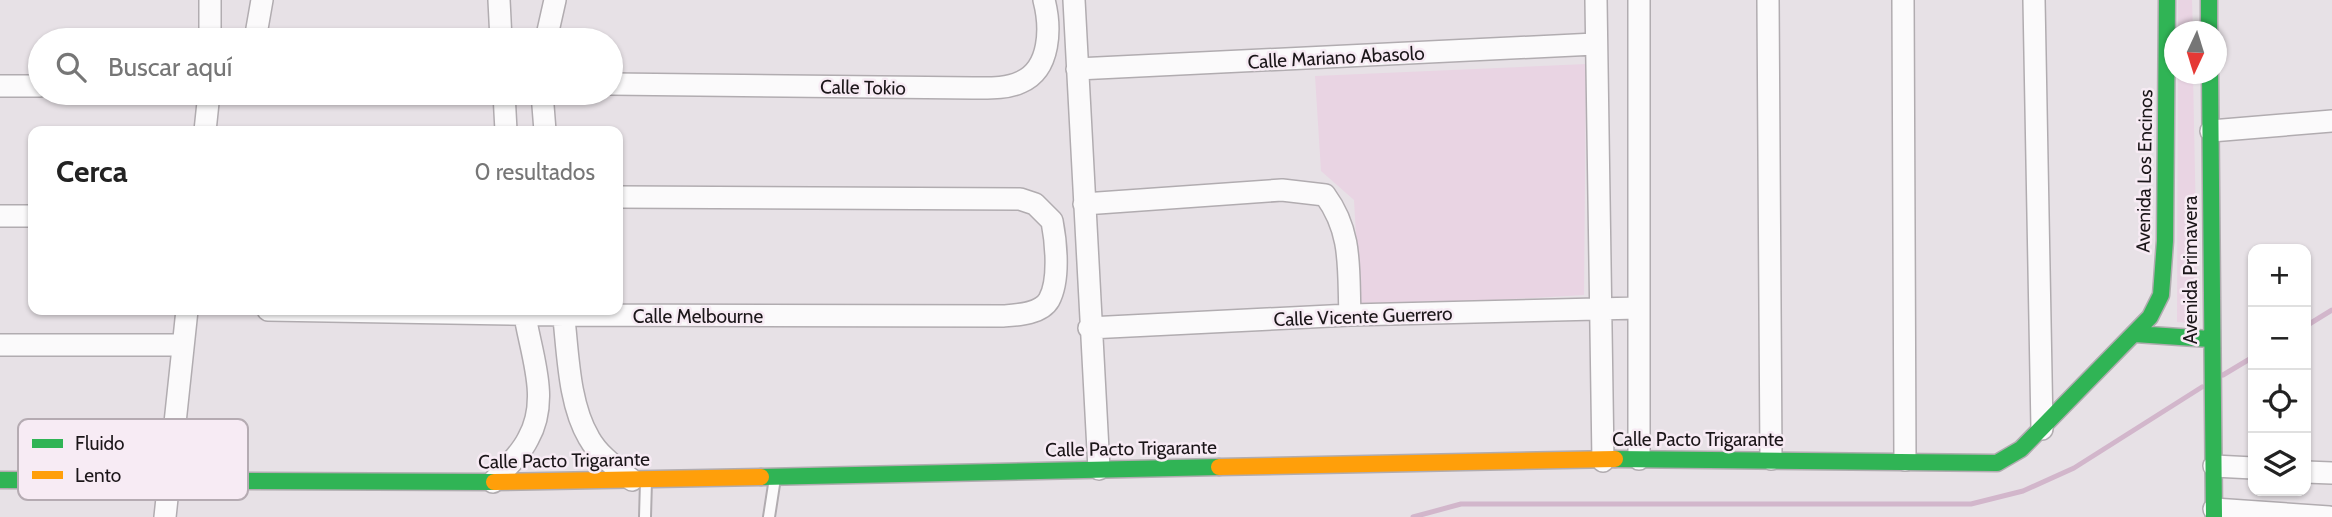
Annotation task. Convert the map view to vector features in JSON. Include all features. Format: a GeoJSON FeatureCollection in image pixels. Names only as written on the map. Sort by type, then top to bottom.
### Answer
{"type":"FeatureCollection","features":[{"type":"Feature","properties":{"kind":"street"},"geometry":{"type":"LineString","coordinates":[[210,0],[210,28]]}},
{"type":"Feature","properties":{"kind":"street"},"geometry":{"type":"LineString","coordinates":[[257,28],[262,0]]}},
{"type":"Feature","properties":{"kind":"street"},"geometry":{"type":"LineString","coordinates":[[499,0],[501,28]]}},
{"type":"Feature","properties":{"kind":"street"},"geometry":{"type":"LineString","coordinates":[[549,28],[555,0]]}},
{"type":"Feature","properties":{"kind":"street","name":"Calle Tokio"},"geometry":{"type":"LineString","coordinates":[[623,83],[1002,87],[1032,76],[1041,64],[1047,46],[1047,12],[1044,0]]}},
{"type":"Feature","properties":{"kind":"street"},"geometry":{"type":"LineString","coordinates":[[1074,0],[1089,328],[1099,469]]}},
{"type":"Feature","properties":{"kind":"street"},"geometry":{"type":"LineString","coordinates":[[1596,0],[1603,461]]}},
{"type":"Feature","properties":{"kind":"street"},"geometry":{"type":"LineString","coordinates":[[1639,0],[1639,460]]}},
{"type":"Feature","properties":{"kind":"street"},"geometry":{"type":"LineString","coordinates":[[1768,0],[1771,459]]}},
{"type":"Feature","properties":{"kind":"street"},"geometry":{"type":"LineString","coordinates":[[1903,0],[1905,460]]}},
{"type":"Feature","properties":{"kind":"street"},"geometry":{"type":"LineString","coordinates":[[2034,0],[2042,429]]}},
{"type":"Feature","properties":{"kind":"street","name":"Avenida Los Encinos"},"geometry":{"type":"LineString","coordinates":[[2135,334],[2156,307],[2164,276],[2167,0]]}},
{"type":"Feature","properties":{"kind":"street"},"geometry":{"type":"LineString","coordinates":[[2209,0],[2210,21]]}},
{"type":"Feature","properties":{"kind":"street","name":"Calle Mariano Abasolo"},"geometry":{"type":"LineString","coordinates":[[1077,69],[1595,44]]}},
{"type":"Feature","properties":{"kind":"street","name":"Avenida Primavera"},"geometry":{"type":"LineString","coordinates":[[2210,84],[2210,344],[2214,513]]}},
{"type":"Feature","properties":{"kind":"street"},"geometry":{"type":"LineString","coordinates":[[0,86],[28,86]]}},
{"type":"Feature","properties":{"kind":"street"},"geometry":{"type":"LineString","coordinates":[[206,126],[208,105]]}},
{"type":"Feature","properties":{"kind":"street"},"geometry":{"type":"LineString","coordinates":[[505,105],[506,126]]}},
{"type":"Feature","properties":{"kind":"street"},"geometry":{"type":"LineString","coordinates":[[543,105],[545,126]]}},
{"type":"Feature","properties":{"kind":"street"},"geometry":{"type":"LineString","coordinates":[[2211,131],[2332,121]]}},
{"type":"Feature","properties":{"kind":"street"},"geometry":{"type":"LineString","coordinates":[[1084,204],[1282,190],[1325,195],[1335,209],[1345,234],[1350,316]]}},
{"type":"Feature","properties":{"kind":"street","name":"Calle Melbourne"},"geometry":{"type":"LineString","coordinates":[[623,197],[1020,199],[1035,204],[1052,221],[1054,280],[1049,300],[1038,309],[1003,316],[623,313]]}},
{"type":"Feature","properties":{"kind":"street"},"geometry":{"type":"LineString","coordinates":[[0,216],[28,216]]}},
{"type":"Feature","properties":{"kind":"street","name":"Calle Vicente Guerrero"},"geometry":{"type":"LineString","coordinates":[[1089,328],[1350,316],[1638,308]]}},
{"type":"Feature","properties":{"kind":"street"},"geometry":{"type":"LineString","coordinates":[[175,419],[186,315]]}},
{"type":"Feature","properties":{"kind":"street"},"geometry":{"type":"LineString","coordinates":[[493,482],[528,441],[537,421],[539,388],[526,315]]}},
{"type":"Feature","properties":{"kind":"street"},"geometry":{"type":"LineString","coordinates":[[564,315],[578,415],[598,449],[639,480]]}},
{"type":"Feature","properties":{"kind":"street"},"geometry":{"type":"LineString","coordinates":[[2135,334],[2210,344]]}},
{"type":"Feature","properties":{"kind":"street","name":"Calle Pacto Trigarante"},"geometry":{"type":"LineString","coordinates":[[248,480],[639,480],[1639,460],[1905,460],[1997,463],[2015,454],[2042,429],[2135,334]]}},
{"type":"Feature","properties":{"kind":"street"},"geometry":{"type":"LineString","coordinates":[[0,345],[183,345]]}},
{"type":"Feature","properties":{"kind":"street"},"geometry":{"type":"LineString","coordinates":[[2214,466],[2248,468]]}},
{"type":"Feature","properties":{"kind":"street"},"geometry":{"type":"LineString","coordinates":[[2311,472],[2332,474]]}},
{"type":"Feature","properties":{"kind":"street","name":"Calle Pacto Trigarante"},"geometry":{"type":"LineString","coordinates":[[0,480],[18,480]]}},
{"type":"Feature","properties":{"kind":"street"},"geometry":{"type":"LineString","coordinates":[[2214,513],[2329,517]]}},
{"type":"Feature","properties":{"kind":"lane"},"geometry":{"type":"LineString","coordinates":[[769,517],[775,477]]}},
{"type":"Feature","properties":{"kind":"lane"},"geometry":{"type":"LineString","coordinates":[[639,480],[645,517]]}},
{"type":"Feature","properties":{"kind":"shaded area"},"geometry":{"type":"Polygon","coordinates":[[[2178,0],[2192,0],[2193,21],[2178,21],[2178,0]]]}},
{"type":"Feature","properties":{"kind":"shaded area"},"geometry":{"type":"Polygon","coordinates":[[[1586,64],[1584,295],[1360,308],[1354,200],[1321,171],[1315,76],[1586,64]]]}},
{"type":"Feature","properties":{"kind":"shaded area"},"geometry":{"type":"Polygon","coordinates":[[[2178,84],[2193,84],[2198,324],[2177,322],[2178,84]]]}},
{"type":"Feature","properties":{"kind":"waterway"},"geometry":{"type":"LineString","coordinates":[[2311,323],[2332,310]]}},
{"type":"Feature","properties":{"kind":"waterway"},"geometry":{"type":"LineString","coordinates":[[2223,375],[2248,360]]}},
{"type":"Feature","properties":{"kind":"waterway"},"geometry":{"type":"LineString","coordinates":[[1413,517],[1461,504],[1971,504],[2023,491],[2074,468],[2202,387]]}},
{"type":"Feature","properties":{"kind":"traffic: fast"},"geometry":{"type":"LineString","coordinates":[[1615,459],[1997,463],[2021,449],[2150,317],[2161,295],[2165,241],[2167,0]]}},
{"type":"Feature","properties":{"kind":"traffic: fast"},"geometry":{"type":"LineString","coordinates":[[2209,0],[2209,21]]}},
{"type":"Feature","properties":{"kind":"traffic: fast"},"geometry":{"type":"LineString","coordinates":[[2210,84],[2214,517]]}},
{"type":"Feature","properties":{"kind":"traffic: fast"},"geometry":{"type":"LineString","coordinates":[[2135,334],[2210,339]]}},
{"type":"Feature","properties":{"kind":"traffic: fast"},"geometry":{"type":"LineString","coordinates":[[761,477],[1219,467]]}},
{"type":"Feature","properties":{"kind":"traffic: fast"},"geometry":{"type":"LineString","coordinates":[[0,480],[18,480]]}},
{"type":"Feature","properties":{"kind":"traffic: fast"},"geometry":{"type":"LineString","coordinates":[[248,481],[494,482]]}},
{"type":"Feature","properties":{"kind":"traffic: slow"},"geometry":{"type":"LineString","coordinates":[[1219,467],[1615,459]]}},
{"type":"Feature","properties":{"kind":"traffic: slow"},"geometry":{"type":"LineString","coordinates":[[494,482],[761,477]]}}]}
